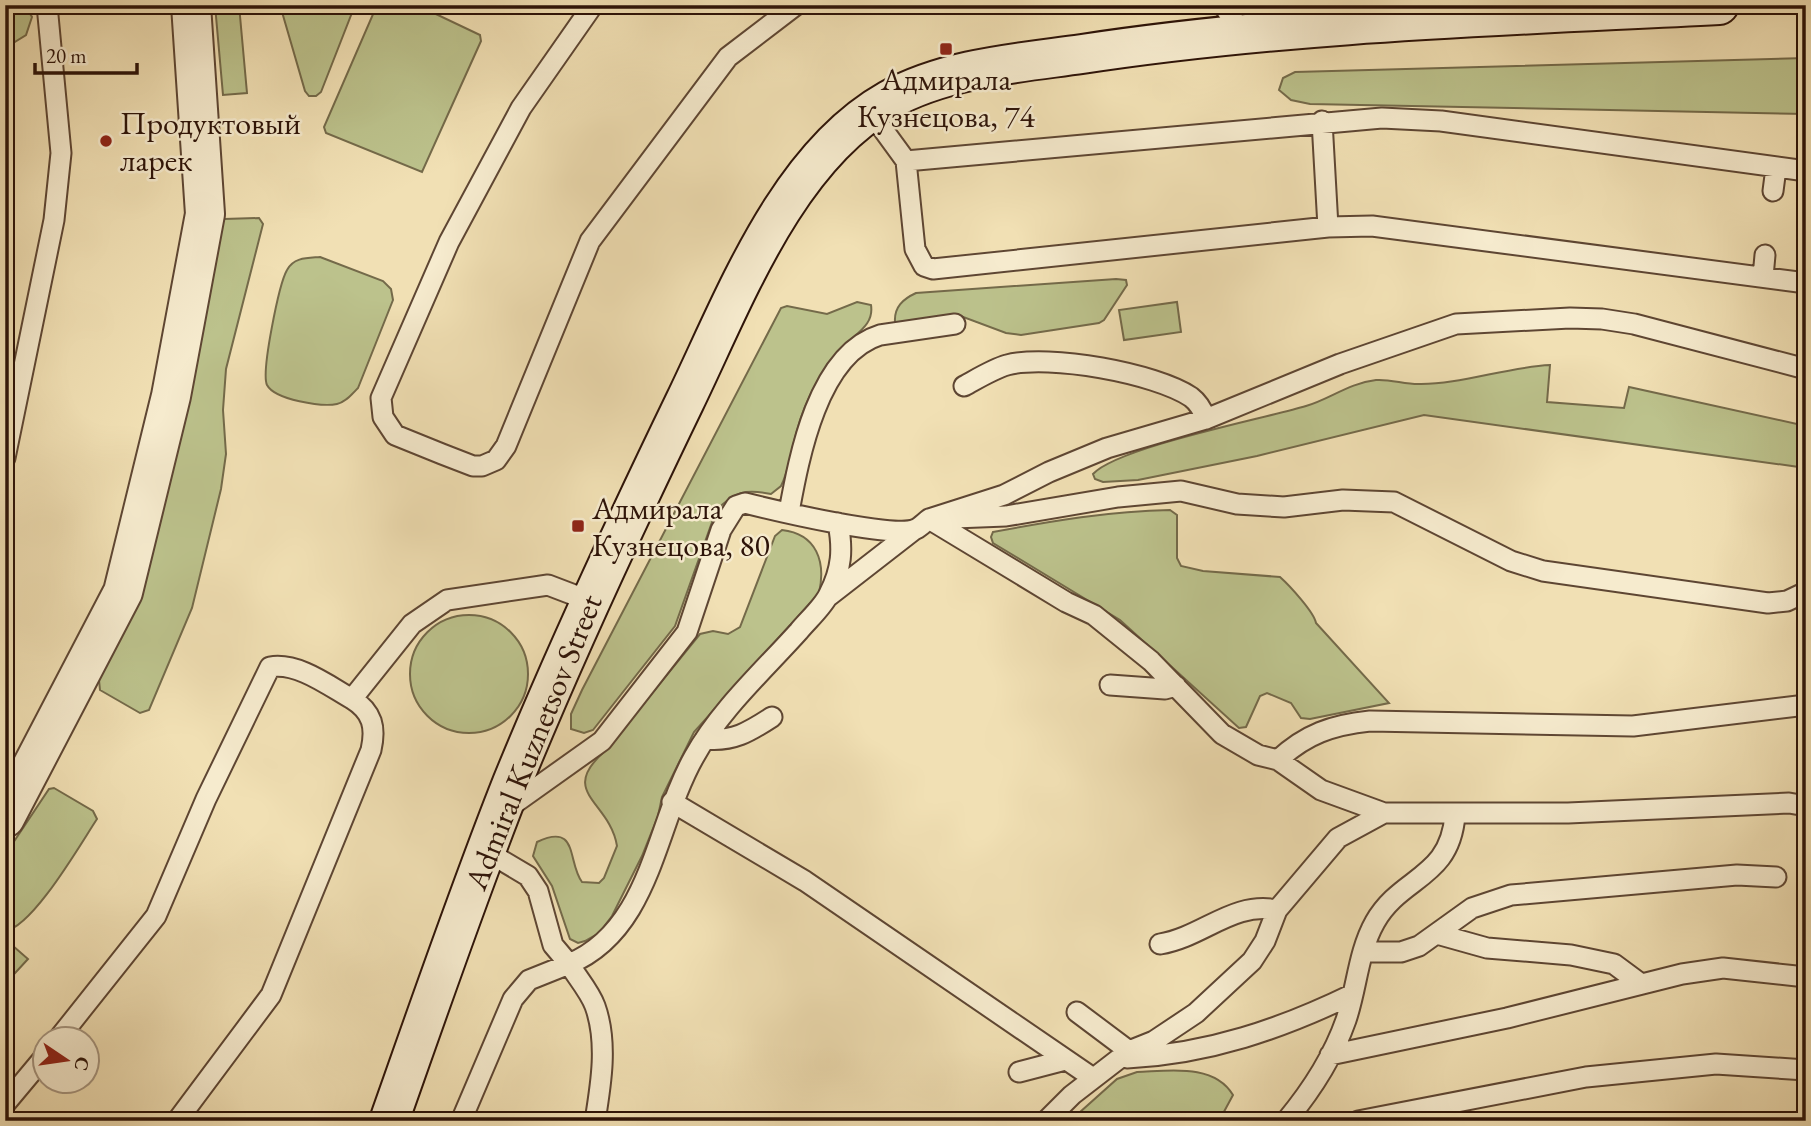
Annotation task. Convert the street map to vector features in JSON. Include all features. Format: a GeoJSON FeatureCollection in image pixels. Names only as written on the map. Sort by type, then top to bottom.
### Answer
{"type":"FeatureCollection","features":[{"type":"Feature","properties":{"kind":"main road"},"geometry":{"type":"LineString","coordinates":[[5,818],[123,592],[171,396],[205,214],[191,5]]}},
{"type":"Feature","properties":{"kind":"main road","name":"Admiral Kuznetsov Street"},"geometry":{"type":"LineString","coordinates":[[389,1121],[501,812],[590,601],[744,280],[785,203],[820,157],[871,113],[890,100],[928,84],[979,69],[1233,19],[1371,23],[1719,5]]}},
{"type":"Feature","properties":{"kind":"lane"},"geometry":{"type":"LineString","coordinates":[[5,458],[54,220],[61,153],[47,5]]}},
{"type":"Feature","properties":{"kind":"lane"},"geometry":{"type":"LineString","coordinates":[[593,5],[521,108],[449,242],[381,398],[383,417],[394,435],[473,466],[496,460],[506,446],[595,233],[728,57],[796,5]]}},
{"type":"Feature","properties":{"kind":"lane"},"geometry":{"type":"LineString","coordinates":[[871,113],[906,161],[915,249],[924,266],[933,270],[1328,227],[1372,226],[1806,283]]}},
{"type":"Feature","properties":{"kind":"lane"},"geometry":{"type":"LineString","coordinates":[[906,161],[1322,121],[1382,118],[1441,121],[1806,171]]}},
{"type":"Feature","properties":{"kind":"lane"},"geometry":{"type":"LineString","coordinates":[[1322,121],[1328,227]]}},
{"type":"Feature","properties":{"kind":"lane"},"geometry":{"type":"LineString","coordinates":[[1773,191],[1776,168]]}},
{"type":"Feature","properties":{"kind":"lane"},"geometry":{"type":"LineString","coordinates":[[1763,277],[1765,255]]}},
{"type":"Feature","properties":{"kind":"lane"},"geometry":{"type":"LineString","coordinates":[[461,1121],[513,999],[529,980],[591,955],[622,925],[653,860],[672,802],[705,738],[829,596],[922,525],[1003,495],[1107,448],[1206,419],[1363,355],[1456,324],[1556,318],[1602,319],[1634,324],[1806,369]]}},
{"type":"Feature","properties":{"kind":"lane"},"geometry":{"type":"LineString","coordinates":[[789,512],[817,401],[854,350],[880,335],[954,324]]}},
{"type":"Feature","properties":{"kind":"lane"},"geometry":{"type":"LineString","coordinates":[[964,386],[1005,366],[1021,363],[1106,369],[1134,375],[1191,397],[1206,419]]}},
{"type":"Feature","properties":{"kind":"lane"},"geometry":{"type":"LineString","coordinates":[[501,812],[602,741],[687,632],[721,530],[736,506],[744,503],[838,523],[922,525],[1006,516],[1118,497],[1181,491],[1237,505],[1284,506],[1343,500],[1394,502],[1511,561],[1543,571],[1768,603],[1787,601],[1806,592]]}},
{"type":"Feature","properties":{"kind":"lane"},"geometry":{"type":"LineString","coordinates":[[829,596],[844,551],[838,523]]}},
{"type":"Feature","properties":{"kind":"lane"},"geometry":{"type":"LineString","coordinates":[[922,525],[1094,615],[1118,632],[1222,734],[1258,755],[1278,760],[1321,790],[1384,813],[1455,815],[1789,803],[1806,806]]}},
{"type":"Feature","properties":{"kind":"lane"},"geometry":{"type":"LineString","coordinates":[[352,699],[412,624],[447,600],[548,585],[590,601]]}},
{"type":"Feature","properties":{"kind":"lane"},"geometry":{"type":"LineString","coordinates":[[70,1024],[156,916],[206,799],[270,667],[288,667],[305,673],[362,705],[373,722],[371,750],[271,995],[177,1121]]}},
{"type":"Feature","properties":{"kind":"lane"},"geometry":{"type":"LineString","coordinates":[[1110,685],[1165,689],[1176,686]]}},
{"type":"Feature","properties":{"kind":"lane"},"geometry":{"type":"LineString","coordinates":[[1278,760],[1316,731],[1358,722],[1633,726],[1806,705]]}},
{"type":"Feature","properties":{"kind":"lane"},"geometry":{"type":"LineString","coordinates":[[705,738],[728,740],[741,737],[772,717]]}},
{"type":"Feature","properties":{"kind":"lane"},"geometry":{"type":"LineString","coordinates":[[672,802],[804,881],[1093,1078]]}},
{"type":"Feature","properties":{"kind":"lane"},"geometry":{"type":"LineString","coordinates":[[1046,1121],[1124,1054],[1154,1041],[1196,1013],[1252,961],[1265,941],[1277,910],[1338,838],[1384,813]]}},
{"type":"Feature","properties":{"kind":"lane"},"geometry":{"type":"LineString","coordinates":[[1286,1121],[1330,1055],[1346,1019],[1363,952],[1376,921],[1444,857],[1454,838],[1455,815]]}},
{"type":"Feature","properties":{"kind":"lane"},"geometry":{"type":"LineString","coordinates":[[486,851],[528,876],[538,891],[553,945],[595,1003],[603,1056],[595,1121]]}},
{"type":"Feature","properties":{"kind":"lane"},"geometry":{"type":"LineString","coordinates":[[1363,952],[1401,952],[1419,946],[1472,908],[1511,895],[1737,875],[1776,877]]}},
{"type":"Feature","properties":{"kind":"lane"},"geometry":{"type":"LineString","coordinates":[[1160,944],[1182,940],[1227,916],[1262,907],[1277,910]]}},
{"type":"Feature","properties":{"kind":"lane"},"geometry":{"type":"LineString","coordinates":[[1437,934],[1488,948],[1571,955],[1614,964],[1641,984]]}},
{"type":"Feature","properties":{"kind":"lane"},"geometry":{"type":"LineString","coordinates":[[1330,1055],[1507,1018],[1641,984],[1723,968],[1806,977]]}},
{"type":"Feature","properties":{"kind":"lane"},"geometry":{"type":"LineString","coordinates":[[1077,1012],[1124,1054],[1155,1056],[1216,1045],[1270,1031],[1353,993]]}},
{"type":"Feature","properties":{"kind":"lane"},"geometry":{"type":"LineString","coordinates":[[1019,1072],[1065,1059]]}},
{"type":"Feature","properties":{"kind":"lane"},"geometry":{"type":"LineString","coordinates":[[1357,1121],[1586,1077],[1716,1064],[1806,1070]]}},
{"type":"Feature","properties":{"kind":"lane"},"geometry":{"type":"LineString","coordinates":[[5,1104],[32,1072]]}},
{"type":"Feature","properties":{"kind":"green space"},"geometry":{"type":"Polygon","coordinates":[[[5,5],[27,9],[32,17],[26,35],[5,48],[5,5]]]}},
{"type":"Feature","properties":{"kind":"green space"},"geometry":{"type":"Polygon","coordinates":[[[215,5],[239,5],[247,93],[223,95],[215,5]]]}},
{"type":"Feature","properties":{"kind":"green space"},"geometry":{"type":"Polygon","coordinates":[[[280,5],[355,5],[321,92],[316,96],[309,96],[305,91],[280,5]]]}},
{"type":"Feature","properties":{"kind":"green space"},"geometry":{"type":"Polygon","coordinates":[[[377,5],[417,5],[480,35],[481,41],[422,172],[326,133],[324,127],[377,5]]]}},
{"type":"Feature","properties":{"kind":"green space"},"geometry":{"type":"Polygon","coordinates":[[[1806,58],[1806,114],[1310,104],[1291,100],[1279,90],[1283,78],[1295,72],[1806,58]]]}},
{"type":"Feature","properties":{"kind":"green space"},"geometry":{"type":"Polygon","coordinates":[[[259,218],[263,224],[226,369],[223,410],[226,454],[221,489],[192,608],[149,710],[140,713],[100,690],[99,680],[221,223],[224,219],[259,218]]]}},
{"type":"Feature","properties":{"kind":"green space"},"geometry":{"type":"Polygon","coordinates":[[[320,257],[383,281],[391,289],[393,300],[358,388],[343,402],[330,405],[279,395],[267,385],[266,377],[272,328],[287,270],[297,260],[320,257]]]}},
{"type":"Feature","properties":{"kind":"green space"},"geometry":{"type":"Polygon","coordinates":[[[1126,280],[1127,285],[1104,320],[1099,323],[1021,335],[1006,333],[958,315],[901,324],[895,322],[900,304],[916,293],[1126,280]]]}},
{"type":"Feature","properties":{"kind":"green space"},"geometry":{"type":"Polygon","coordinates":[[[857,302],[871,305],[868,323],[829,364],[809,397],[781,486],[771,494],[741,493],[729,499],[716,511],[675,626],[593,730],[584,733],[571,729],[571,714],[582,690],[781,308],[787,306],[827,314],[857,302]]]}},
{"type":"Feature","properties":{"kind":"green space"},"geometry":{"type":"Polygon","coordinates":[[[1177,302],[1181,332],[1124,340],[1119,310],[1177,302]]]}},
{"type":"Feature","properties":{"kind":"green space"},"geometry":{"type":"Polygon","coordinates":[[[1550,365],[1547,402],[1624,408],[1629,387],[1806,426],[1806,468],[1424,415],[1257,456],[1138,480],[1103,482],[1095,479],[1093,474],[1108,464],[1160,444],[1306,406],[1366,382],[1381,380],[1434,384],[1550,365]]]}},
{"type":"Feature","properties":{"kind":"green space"},"geometry":{"type":"Polygon","coordinates":[[[1170,510],[1177,515],[1177,558],[1181,566],[1203,571],[1280,577],[1306,606],[1316,623],[1389,703],[1310,719],[1301,718],[1291,703],[1267,693],[1260,696],[1246,727],[1239,728],[1120,620],[993,543],[991,537],[993,532],[1059,520],[1170,510]]]}},
{"type":"Feature","properties":{"kind":"green space"},"geometry":{"type":"Polygon","coordinates":[[[782,530],[804,537],[816,551],[821,571],[819,593],[694,732],[662,797],[658,816],[642,856],[612,916],[599,933],[585,941],[578,943],[570,939],[552,886],[533,856],[537,842],[550,837],[560,837],[570,847],[577,874],[582,882],[599,883],[604,878],[617,846],[613,831],[586,788],[586,777],[591,765],[700,634],[713,631],[728,634],[740,627],[775,536],[782,530]]]}},
{"type":"Feature","properties":{"kind":"green space"},"geometry":{"type":"Polygon","coordinates":[[[469,615],[492,619],[511,632],[524,651],[528,674],[524,697],[511,716],[492,729],[469,733],[446,729],[427,716],[414,697],[410,674],[414,651],[427,632],[446,619],[469,615]]]}},
{"type":"Feature","properties":{"kind":"green space"},"geometry":{"type":"Polygon","coordinates":[[[54,788],[93,811],[97,819],[42,900],[16,926],[5,931],[5,855],[49,789],[54,788]]]}},
{"type":"Feature","properties":{"kind":"green space"},"geometry":{"type":"Polygon","coordinates":[[[5,939],[28,959],[5,984],[5,939]]]}},
{"type":"Feature","properties":{"kind":"green space"},"geometry":{"type":"Polygon","coordinates":[[[1176,1070],[1203,1073],[1225,1085],[1233,1095],[1219,1121],[1070,1121],[1117,1079],[1137,1072],[1176,1070]]]}},
{"type":"Feature","properties":{"kind":"place","name":"Адмирала Кузнецова, 74"},"geometry":{"type":"Point","coordinates":[946,49]}},
{"type":"Feature","properties":{"kind":"place","name":"Продуктовый ларек"},"geometry":{"type":"Point","coordinates":[106,141]}},
{"type":"Feature","properties":{"kind":"place","name":"Адмирала Кузнецова, 80"},"geometry":{"type":"Point","coordinates":[578,526]}}]}
